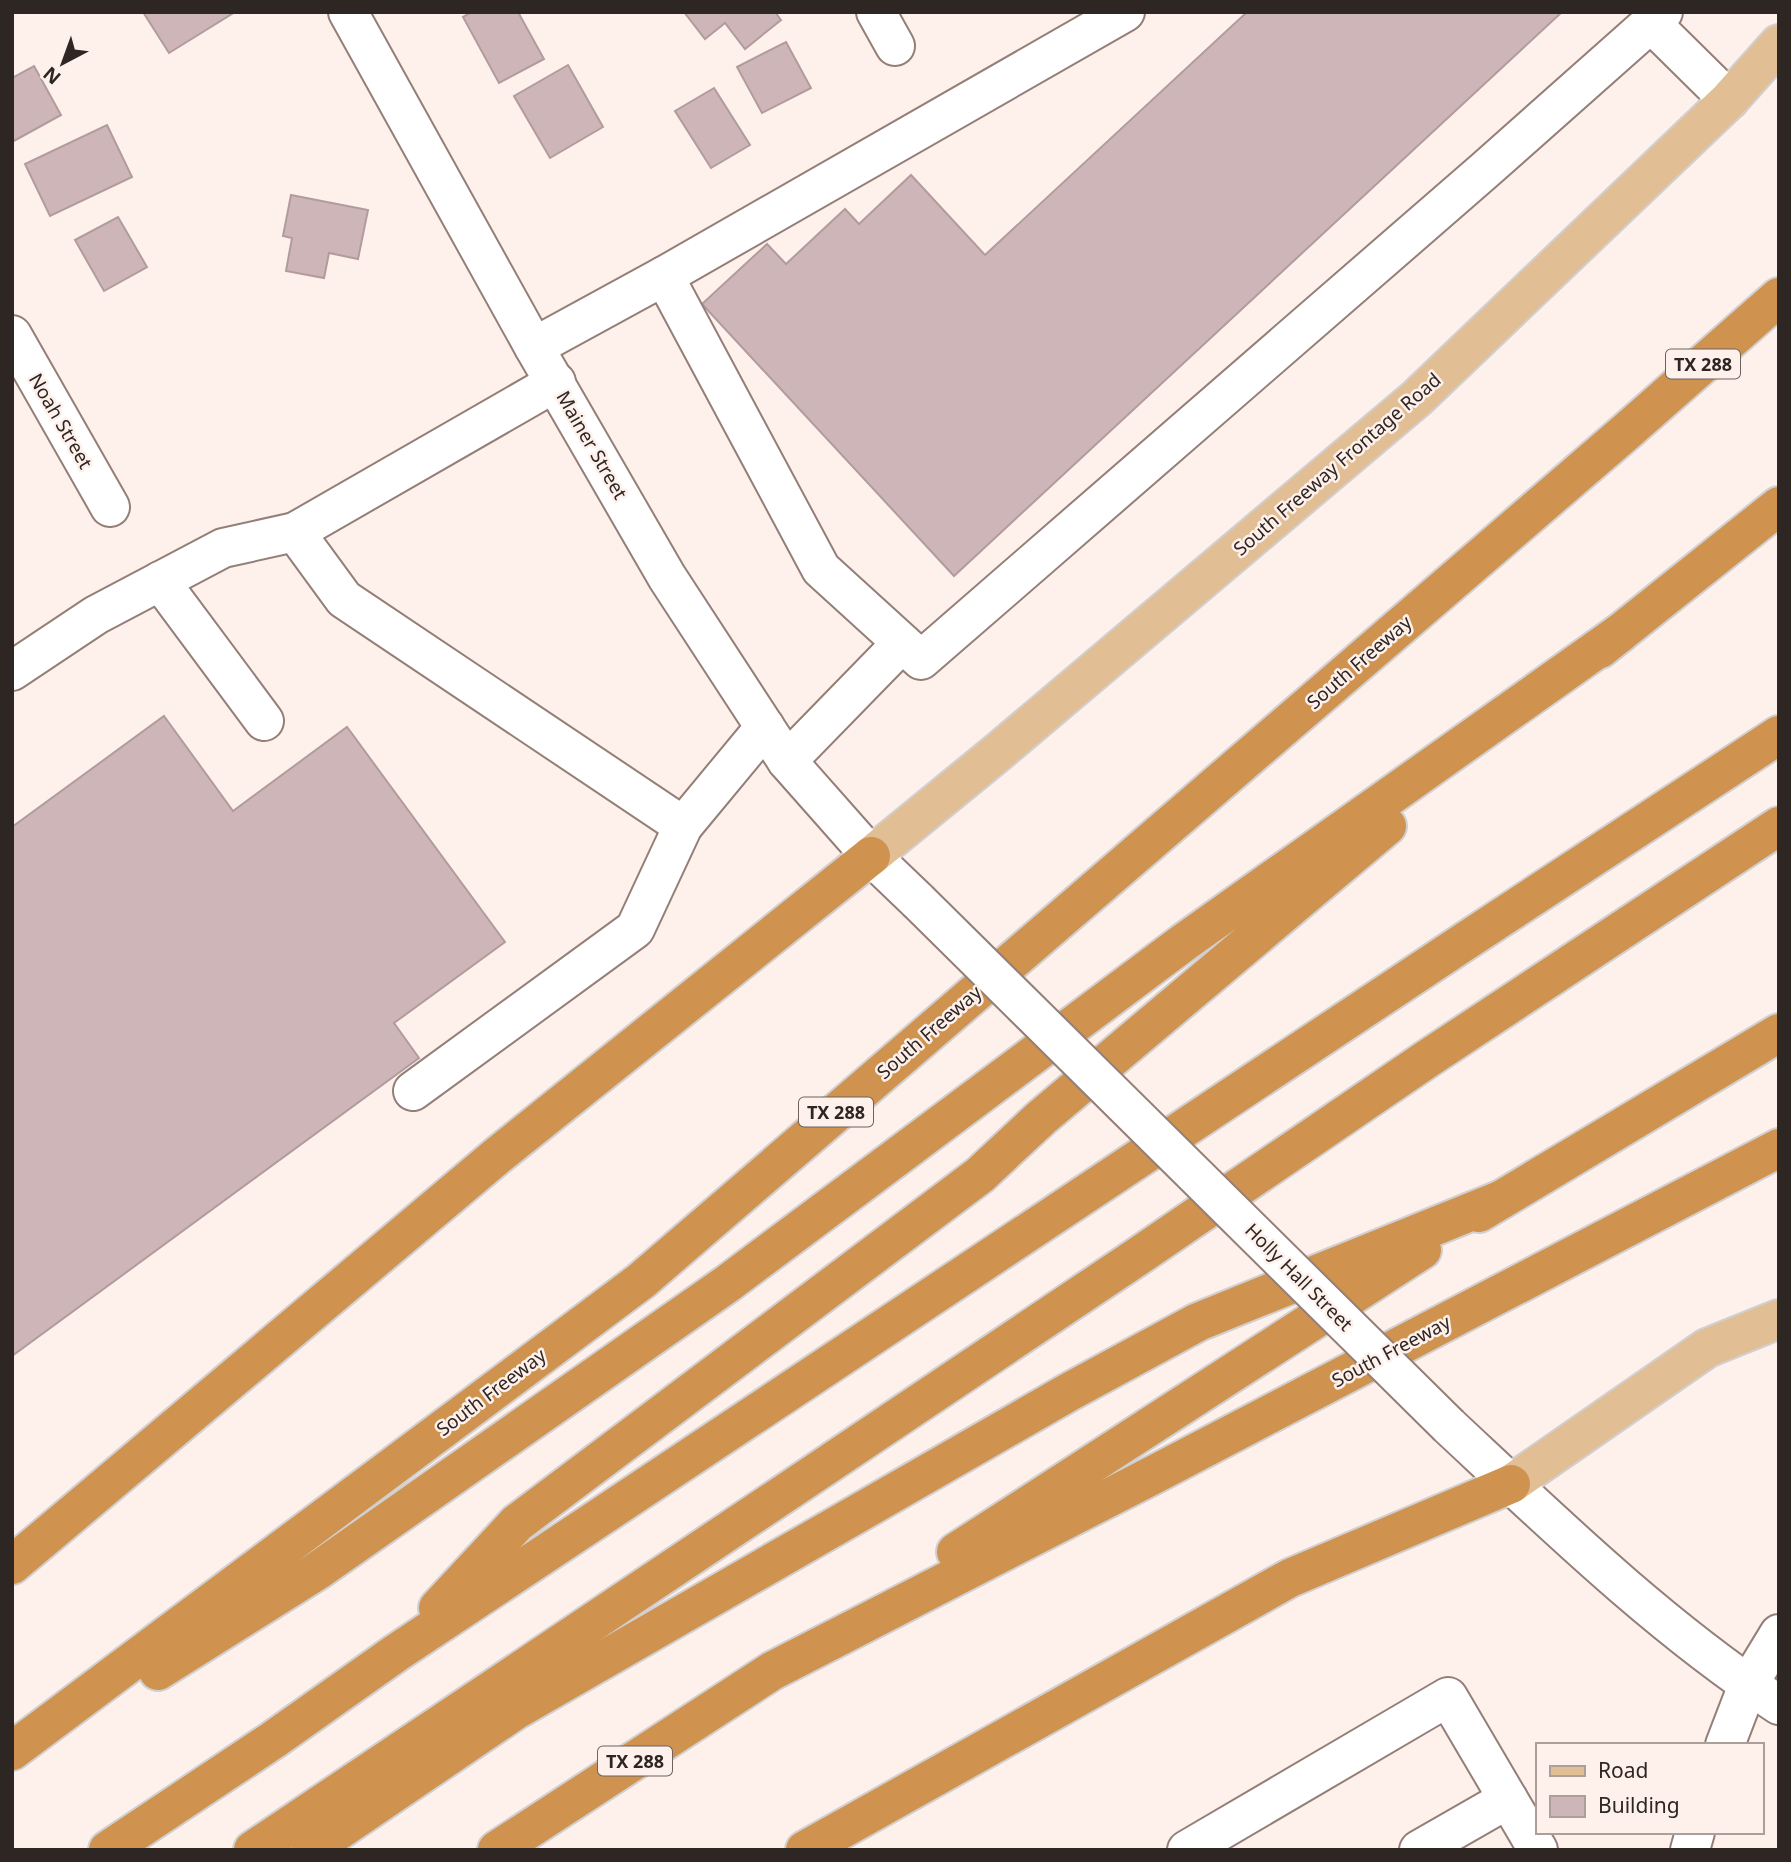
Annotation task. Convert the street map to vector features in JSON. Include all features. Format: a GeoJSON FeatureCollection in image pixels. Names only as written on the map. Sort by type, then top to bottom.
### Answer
{"type":"FeatureCollection","features":[{"type":"Feature","properties":{"kind":"highway","name":"South Freeway"},"geometry":{"type":"LineString","coordinates":[[12,1751],[641,1280],[1779,297]]}},
{"type":"Feature","properties":{"kind":"highway"},"geometry":{"type":"LineString","coordinates":[[396,1653],[517,1523],[980,1175],[1041,1118],[1240,949],[1620,632],[1779,506]]}},
{"type":"Feature","properties":{"kind":"highway"},"geometry":{"type":"LineString","coordinates":[[12,1762],[317,1570],[727,1284],[1183,943],[1620,632]]}},
{"type":"Feature","properties":{"kind":"highway"},"geometry":{"type":"LineString","coordinates":[[108,1850],[273,1740],[396,1653],[1440,957],[1779,735]]}},
{"type":"Feature","properties":{"kind":"highway"},"geometry":{"type":"LineString","coordinates":[[253,1850],[1438,1052],[1779,826]]}},
{"type":"Feature","properties":{"kind":"highway"},"geometry":{"type":"LineString","coordinates":[[12,1565],[497,1156],[871,856]]}},
{"type":"Feature","properties":{"kind":"highway"},"geometry":{"type":"LineString","coordinates":[[772,1671],[1500,1200],[1779,1033]]}},
{"type":"Feature","properties":{"kind":"highway","name":"South Freeway"},"geometry":{"type":"LineString","coordinates":[[497,1850],[772,1671],[1143,1481],[1779,1148]]}},
{"type":"Feature","properties":{"kind":"highway"},"geometry":{"type":"LineString","coordinates":[[310,1850],[516,1710],[1069,1392],[1198,1322],[1500,1200]]}},
{"type":"Feature","properties":{"kind":"highway"},"geometry":{"type":"LineString","coordinates":[[805,1850],[1290,1578],[1511,1483]]}},
{"type":"Feature","properties":{"kind":"main road","name":"South Freeway Frontage Road"},"geometry":{"type":"LineString","coordinates":[[871,856],[1417,398],[1729,100],[1779,44]]}},
{"type":"Feature","properties":{"kind":"main road"},"geometry":{"type":"LineString","coordinates":[[1511,1483],[1707,1348],[1779,1319]]}},
{"type":"Feature","properties":{"kind":"street","name":"Mainer Street"},"geometry":{"type":"LineString","coordinates":[[348,12],[534,347],[667,577],[787,761],[871,856]]}},
{"type":"Feature","properties":{"kind":"street"},"geometry":{"type":"LineString","coordinates":[[876,12],[895,46]]}},
{"type":"Feature","properties":{"kind":"street"},"geometry":{"type":"LineString","coordinates":[[534,347],[1125,12]]}},
{"type":"Feature","properties":{"kind":"street"},"geometry":{"type":"LineString","coordinates":[[664,275],[821,569],[921,660],[1657,18],[1729,100]]}},
{"type":"Feature","properties":{"kind":"street","name":"Noah Street"},"geometry":{"type":"LineString","coordinates":[[12,335],[110,507]]}},
{"type":"Feature","properties":{"kind":"street"},"geometry":{"type":"LineString","coordinates":[[12,671],[96,615],[160,581],[223,548],[295,532],[556,382]]}},
{"type":"Feature","properties":{"kind":"street"},"geometry":{"type":"LineString","coordinates":[[295,532],[344,599],[683,826]]}},
{"type":"Feature","properties":{"kind":"street"},"geometry":{"type":"LineString","coordinates":[[160,581],[264,722]]}},
{"type":"Feature","properties":{"kind":"street"},"geometry":{"type":"LineString","coordinates":[[787,761],[902,643]]}},
{"type":"Feature","properties":{"kind":"street"},"geometry":{"type":"LineString","coordinates":[[413,1091],[635,929],[683,826],[765,727]]}},
{"type":"Feature","properties":{"kind":"street","name":"Holly Hall Street"},"geometry":{"type":"LineString","coordinates":[[871,856],[1449,1426],[1639,1598],[1763,1695]]}},
{"type":"Feature","properties":{"kind":"street"},"geometry":{"type":"LineString","coordinates":[[1727,1743],[1763,1695],[1779,1634]]}},
{"type":"Feature","properties":{"kind":"street"},"geometry":{"type":"LineString","coordinates":[[1187,1850],[1448,1697],[1538,1850]]}},
{"type":"Feature","properties":{"kind":"street"},"geometry":{"type":"LineString","coordinates":[[1419,1850],[1508,1799]]}},
{"type":"Feature","properties":{"kind":"building"},"geometry":{"type":"Polygon","coordinates":[[[143,12],[235,12],[169,53],[143,12]]]}},
{"type":"Feature","properties":{"kind":"building"},"geometry":{"type":"Polygon","coordinates":[[[472,12],[518,12],[544,59],[499,83],[463,17],[472,12]]]}},
{"type":"Feature","properties":{"kind":"building"},"geometry":{"type":"Polygon","coordinates":[[[684,12],[775,12],[781,20],[745,49],[725,23],[705,39],[684,12]]]}},
{"type":"Feature","properties":{"kind":"building"},"geometry":{"type":"Polygon","coordinates":[[[1247,12],[1562,12],[954,576],[702,304],[767,244],[786,264],[845,209],[859,224],[911,175],[985,255],[1247,12]]]}},
{"type":"Feature","properties":{"kind":"building"},"geometry":{"type":"Polygon","coordinates":[[[786,42],[811,88],[762,113],[737,67],[786,42]]]}},
{"type":"Feature","properties":{"kind":"building"},"geometry":{"type":"Polygon","coordinates":[[[568,65],[603,127],[550,158],[514,96],[568,65]]]}},
{"type":"Feature","properties":{"kind":"building"},"geometry":{"type":"Polygon","coordinates":[[[34,66],[61,115],[12,142],[12,78],[34,66]]]}},
{"type":"Feature","properties":{"kind":"building"},"geometry":{"type":"Polygon","coordinates":[[[714,88],[750,145],[711,168],[675,111],[714,88]]]}},
{"type":"Feature","properties":{"kind":"building"},"geometry":{"type":"Polygon","coordinates":[[[107,125],[132,177],[50,216],[25,164],[107,125]]]}},
{"type":"Feature","properties":{"kind":"building"},"geometry":{"type":"Polygon","coordinates":[[[291,195],[368,210],[358,259],[329,253],[324,278],[286,271],[292,238],[283,236],[291,195]]]}},
{"type":"Feature","properties":{"kind":"building"},"geometry":{"type":"Polygon","coordinates":[[[118,217],[147,267],[104,291],[75,240],[118,217]]]}},
{"type":"Feature","properties":{"kind":"building"},"geometry":{"type":"Polygon","coordinates":[[[164,716],[233,811],[347,727],[505,942],[394,1023],[419,1058],[12,1356],[12,827],[164,716]]]}}]}
